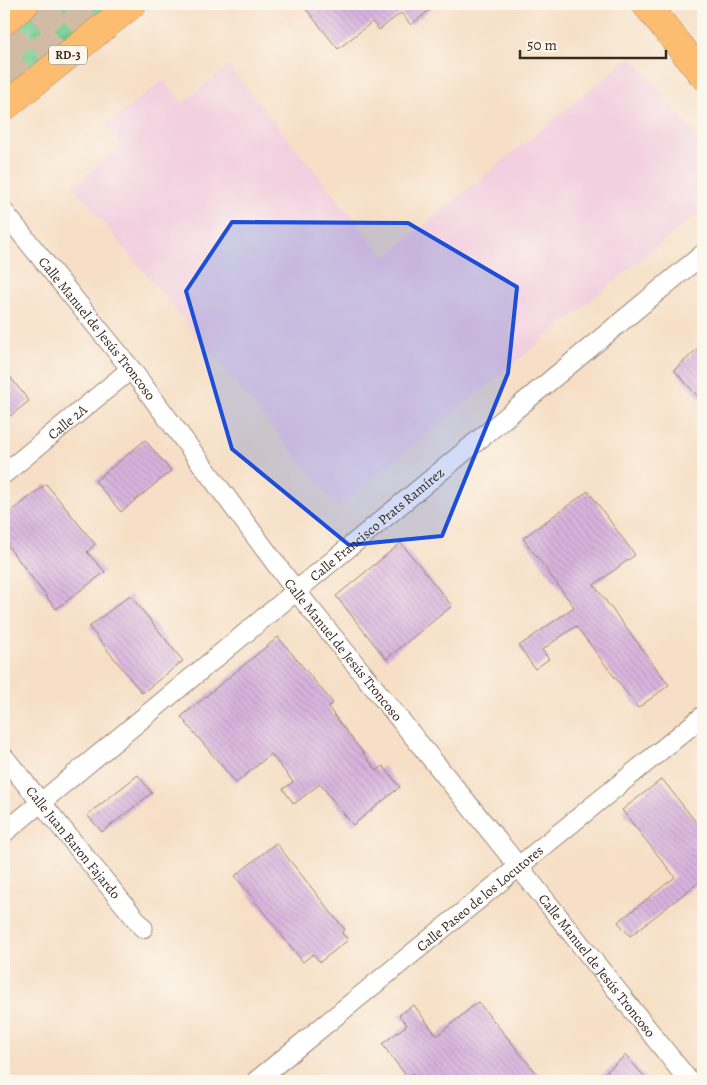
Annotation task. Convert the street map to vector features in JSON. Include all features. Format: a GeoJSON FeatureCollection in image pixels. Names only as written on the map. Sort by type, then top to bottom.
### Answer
{"type":"FeatureCollection","features":[{"type":"Feature","properties":{"kind":"main road"},"geometry":{"type":"LineString","coordinates":[[4,21],[25,4]]}},
{"type":"Feature","properties":{"kind":"main road","name":"RD-3"},"geometry":{"type":"LineString","coordinates":[[4,107],[132,4]]}},
{"type":"Feature","properties":{"kind":"main road"},"geometry":{"type":"LineString","coordinates":[[646,4],[703,75]]}},
{"type":"Feature","properties":{"kind":"street","name":"Calle Manuel de Jesús Troncoso"},"geometry":{"type":"LineString","coordinates":[[4,212],[131,369],[296,591],[689,1081]]}},
{"type":"Feature","properties":{"kind":"street","name":"Calle Francisco Prats Ramírez"},"geometry":{"type":"LineString","coordinates":[[4,833],[703,254]]}},
{"type":"Feature","properties":{"kind":"street","name":"Calle 2A"},"geometry":{"type":"LineString","coordinates":[[4,474],[131,369]]}},
{"type":"Feature","properties":{"kind":"street","name":"Calle Paseo de los Locutores"},"geometry":{"type":"LineString","coordinates":[[256,1081],[703,716]]}},
{"type":"Feature","properties":{"kind":"street","name":"Calle Juan Baron Fajardo"},"geometry":{"type":"LineString","coordinates":[[4,757],[143,928]]}},
{"type":"Feature","properties":{"kind":"highlighted area"},"geometry":{"type":"Polygon","coordinates":[[[232,222],[408,223],[517,287],[508,373],[442,536],[349,545],[232,449],[186,291],[232,222]]]}},
{"type":"Feature","properties":{"kind":"shaded area"},"geometry":{"type":"Polygon","coordinates":[[[631,56],[703,144],[703,209],[338,507],[73,186],[121,146],[105,126],[163,80],[183,103],[228,66],[385,257],[631,56]]]}},
{"type":"Feature","properties":{"kind":"green space"},"geometry":{"type":"Polygon","coordinates":[[[35,4],[121,4],[4,99],[4,29],[35,4]]]}},
{"type":"Feature","properties":{"kind":"building"},"geometry":{"type":"Polygon","coordinates":[[[302,4],[437,4],[411,25],[401,13],[379,30],[372,22],[338,49],[302,4]]]}},
{"type":"Feature","properties":{"kind":"building"},"geometry":{"type":"Polygon","coordinates":[[[703,344],[703,402],[674,370],[703,344]]]}},
{"type":"Feature","properties":{"kind":"building"},"geometry":{"type":"Polygon","coordinates":[[[4,369],[29,401],[4,421],[4,369]]]}},
{"type":"Feature","properties":{"kind":"building"},"geometry":{"type":"Polygon","coordinates":[[[145,440],[171,471],[121,512],[95,481],[145,440]]]}},
{"type":"Feature","properties":{"kind":"building"},"geometry":{"type":"Polygon","coordinates":[[[46,484],[95,544],[87,552],[105,572],[56,609],[4,541],[4,517],[46,484]]]}},
{"type":"Feature","properties":{"kind":"building"},"geometry":{"type":"Polygon","coordinates":[[[588,491],[635,555],[594,585],[669,685],[638,708],[576,626],[542,650],[549,659],[535,669],[519,646],[574,607],[523,538],[588,491]]]}},
{"type":"Feature","properties":{"kind":"building"},"geometry":{"type":"Polygon","coordinates":[[[401,543],[452,606],[386,659],[336,596],[401,543]]]}},
{"type":"Feature","properties":{"kind":"building"},"geometry":{"type":"Polygon","coordinates":[[[130,595],[183,661],[142,693],[89,627],[130,595]]]}},
{"type":"Feature","properties":{"kind":"building"},"geometry":{"type":"Polygon","coordinates":[[[278,637],[333,703],[328,707],[377,771],[383,766],[400,787],[353,825],[320,784],[294,804],[283,789],[293,782],[271,754],[236,783],[181,717],[278,637]]]}},
{"type":"Feature","properties":{"kind":"building"},"geometry":{"type":"Polygon","coordinates":[[[138,775],[152,793],[102,832],[87,815],[138,775]]]}},
{"type":"Feature","properties":{"kind":"building"},"geometry":{"type":"Polygon","coordinates":[[[662,779],[703,831],[703,879],[630,936],[618,922],[675,877],[622,810],[662,779]]]}},
{"type":"Feature","properties":{"kind":"building"},"geometry":{"type":"Polygon","coordinates":[[[276,843],[345,930],[342,933],[348,940],[320,962],[313,954],[303,962],[235,876],[276,843]]]}},
{"type":"Feature","properties":{"kind":"building"},"geometry":{"type":"Polygon","coordinates":[[[478,1002],[543,1081],[419,1081],[413,1073],[407,1077],[382,1044],[407,1025],[399,1015],[414,1005],[437,1036],[478,1002]]]}},
{"type":"Feature","properties":{"kind":"building"},"geometry":{"type":"Polygon","coordinates":[[[626,1055],[648,1081],[595,1081],[626,1055]]]}},
{"type":"Feature","properties":{"kind":"tunnel"},"geometry":{"type":"LineString","coordinates":[[4,52],[63,4]]}},
{"type":"Feature","properties":{"kind":"tunnel"},"geometry":{"type":"LineString","coordinates":[[4,80],[97,4]]}}]}
